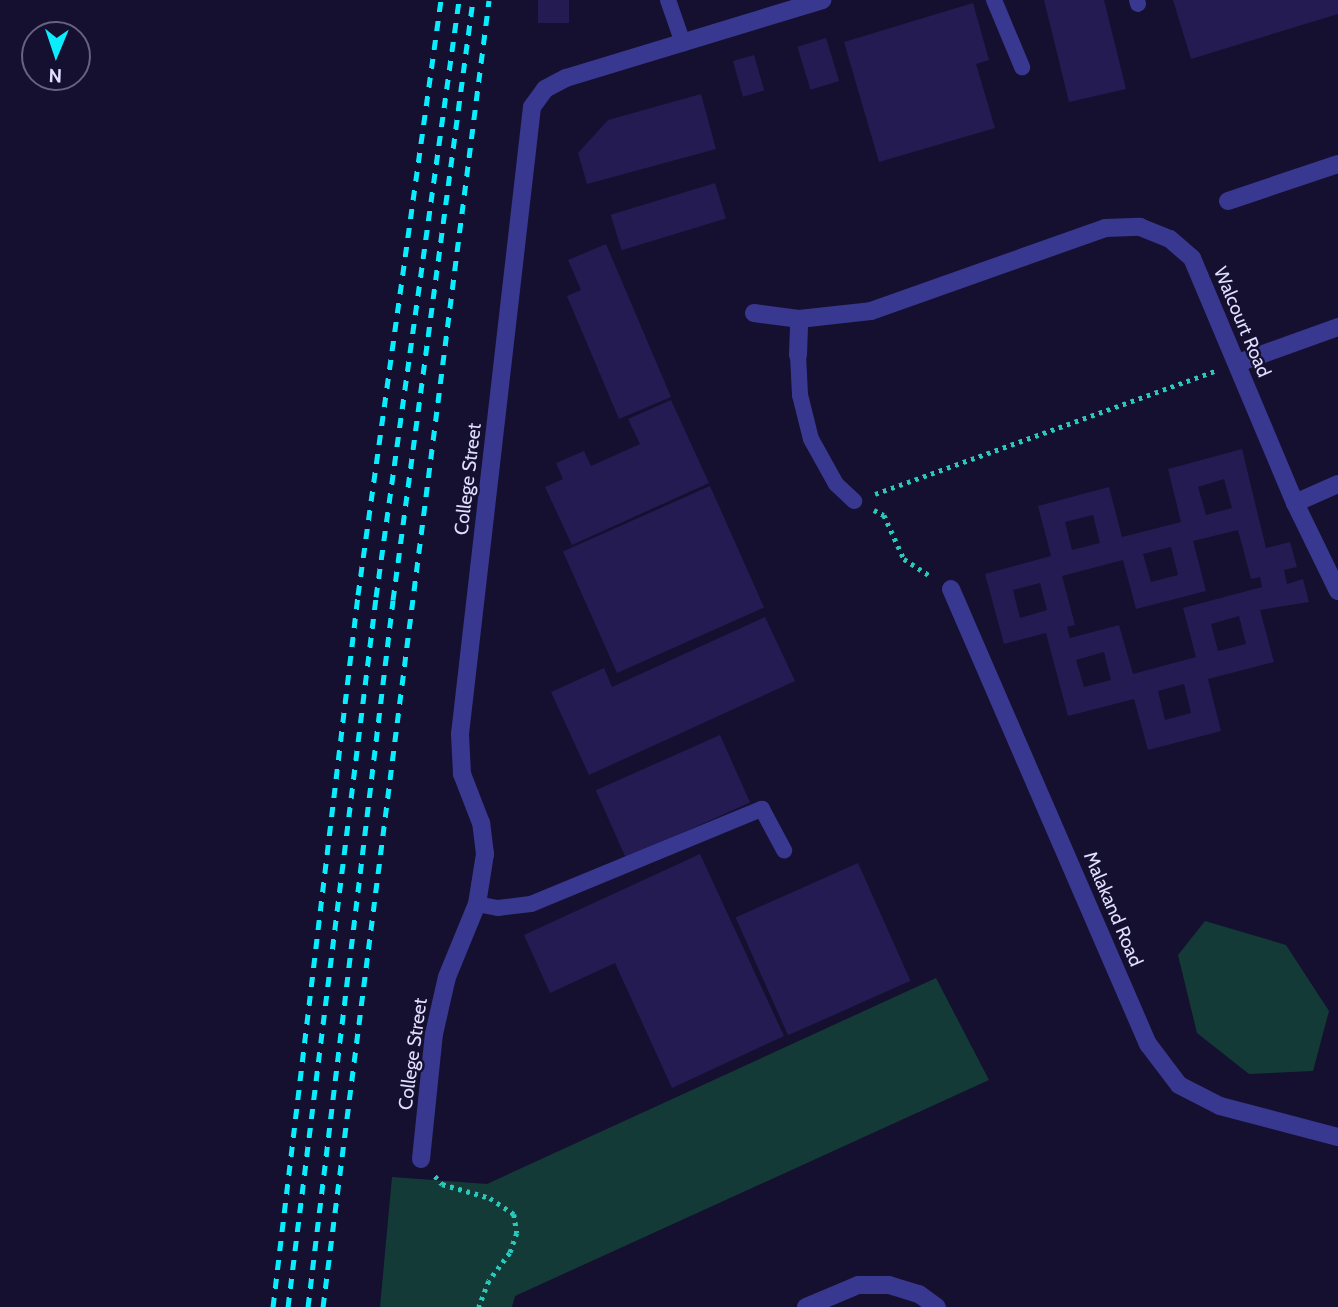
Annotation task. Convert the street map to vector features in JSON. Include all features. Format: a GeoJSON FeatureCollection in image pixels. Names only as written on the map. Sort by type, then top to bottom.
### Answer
{"type":"FeatureCollection","features":[{"type":"Feature","properties":{"kind":"street","name":"College Street"},"geometry":{"type":"LineString","coordinates":[[421,1159],[434,1034],[447,977],[477,904],[485,854],[481,823],[463,774],[460,734],[532,107],[545,89],[566,78],[683,43],[801,3],[822,0]]}},
{"type":"Feature","properties":{"kind":"street"},"geometry":{"type":"LineString","coordinates":[[1228,201],[1338,164]]}},
{"type":"Feature","properties":{"kind":"street","name":"Walcourt Road"},"geometry":{"type":"LineString","coordinates":[[754,313],[799,319],[871,312],[1105,228],[1140,227],[1170,239],[1192,258],[1296,503],[1338,591]]}},
{"type":"Feature","properties":{"kind":"street"},"geometry":{"type":"LineString","coordinates":[[798,355],[799,319]]}},
{"type":"Feature","properties":{"kind":"street"},"geometry":{"type":"LineString","coordinates":[[1238,363],[1338,327]]}},
{"type":"Feature","properties":{"kind":"street"},"geometry":{"type":"LineString","coordinates":[[1296,503],[1338,484]]}},
{"type":"Feature","properties":{"kind":"street","name":"Malakand Road"},"geometry":{"type":"LineString","coordinates":[[951,589],[1148,1044],[1179,1085],[1210,1101],[1338,1137]]}},
{"type":"Feature","properties":{"kind":"street"},"geometry":{"type":"LineString","coordinates":[[806,1307],[858,1284],[879,1284],[919,1294],[937,1307]]}},
{"type":"Feature","properties":{"kind":"lane"},"geometry":{"type":"LineString","coordinates":[[668,0],[683,43]]}},
{"type":"Feature","properties":{"kind":"lane"},"geometry":{"type":"LineString","coordinates":[[994,0],[1022,67]]}},
{"type":"Feature","properties":{"kind":"lane"},"geometry":{"type":"LineString","coordinates":[[798,355],[800,395],[811,439],[836,484],[854,501]]}},
{"type":"Feature","properties":{"kind":"lane"},"geometry":{"type":"LineString","coordinates":[[477,904],[498,908],[531,904],[762,809],[784,850]]}},
{"type":"Feature","properties":{"kind":"path"},"geometry":{"type":"LineString","coordinates":[[854,501],[1238,363]]}},
{"type":"Feature","properties":{"kind":"path"},"geometry":{"type":"LineString","coordinates":[[854,501],[884,515],[904,559],[951,589]]}},
{"type":"Feature","properties":{"kind":"path"},"geometry":{"type":"LineString","coordinates":[[421,1159],[442,1184],[490,1198],[514,1214],[517,1233],[510,1253],[489,1281],[479,1307]]}},
{"type":"Feature","properties":{"kind":"green space"},"geometry":{"type":"Polygon","coordinates":[[[1205,921],[1286,945],[1329,1011],[1313,1071],[1249,1074],[1197,1033],[1178,955],[1205,921]]]}},
{"type":"Feature","properties":{"kind":"green space"},"geometry":{"type":"Polygon","coordinates":[[[936,978],[989,1080],[515,1296],[512,1307],[380,1307],[392,1177],[487,1184],[936,978]]]}},
{"type":"Feature","properties":{"kind":"building"},"geometry":{"type":"Polygon","coordinates":[[[538,0],[569,0],[569,23],[538,23],[538,0]]]}},
{"type":"Feature","properties":{"kind":"building"},"geometry":{"type":"Polygon","coordinates":[[[1044,0],[1104,0],[1126,89],[1069,102],[1044,0]]]}},
{"type":"Feature","properties":{"kind":"building"},"geometry":{"type":"Polygon","coordinates":[[[1173,0],[1338,0],[1338,14],[1191,59],[1173,0]]]}},
{"type":"Feature","properties":{"kind":"building"},"geometry":{"type":"Polygon","coordinates":[[[973,3],[989,60],[976,64],[995,128],[879,162],[844,42],[973,3]]]}},
{"type":"Feature","properties":{"kind":"building"},"geometry":{"type":"Polygon","coordinates":[[[826,38],[839,81],[810,90],[797,47],[826,38]]]}},
{"type":"Feature","properties":{"kind":"building"},"geometry":{"type":"Polygon","coordinates":[[[754,55],[764,91],[743,97],[733,61],[754,55]]]}},
{"type":"Feature","properties":{"kind":"building"},"geometry":{"type":"Polygon","coordinates":[[[701,94],[716,149],[587,184],[578,153],[608,120],[701,94]]]}},
{"type":"Feature","properties":{"kind":"building"},"geometry":{"type":"Polygon","coordinates":[[[715,183],[726,218],[622,250],[611,215],[715,183]]]}},
{"type":"Feature","properties":{"kind":"building"},"geometry":{"type":"Polygon","coordinates":[[[606,244],[671,397],[619,419],[567,296],[581,290],[568,260],[606,244]]]}},
{"type":"Feature","properties":{"kind":"building"},"geometry":{"type":"Polygon","coordinates":[[[671,400],[709,483],[572,545],[545,487],[563,479],[556,463],[584,451],[591,466],[640,444],[628,419],[671,400]]]}},
{"type":"Feature","properties":{"kind":"building"},"geometry":{"type":"Polygon","coordinates":[[[1242,449],[1266,548],[1290,542],[1297,567],[1284,570],[1287,584],[1303,579],[1309,602],[1260,610],[1274,662],[1208,679],[1221,731],[1148,750],[1134,699],[1068,716],[1046,633],[1004,644],[985,574],[1051,556],[1038,506],[1109,487],[1122,537],[1181,522],[1168,469],[1242,449]],[[1224,479],[1198,487],[1206,515],[1232,508],[1224,479]],[[1093,515],[1065,522],[1072,550],[1100,543],[1093,515]],[[1238,530],[1193,541],[1206,591],[1136,609],[1123,560],[1062,576],[1075,625],[1067,627],[1070,638],[1119,625],[1133,674],[1196,657],[1183,608],[1262,587],[1260,577],[1251,579],[1238,530]],[[1171,547],[1143,554],[1151,582],[1178,575],[1171,547]],[[1040,583],[1013,590],[1020,618],[1047,610],[1040,583]],[[1239,616],[1211,624],[1218,651],[1246,644],[1239,616]],[[1104,652],[1076,660],[1084,687],[1111,680],[1104,652]],[[1184,684],[1158,691],[1165,720],[1191,713],[1184,684]]]}},
{"type":"Feature","properties":{"kind":"building"},"geometry":{"type":"Polygon","coordinates":[[[710,486],[764,608],[617,673],[563,551],[710,486]]]}},
{"type":"Feature","properties":{"kind":"building"},"geometry":{"type":"Polygon","coordinates":[[[765,617],[795,681],[589,775],[551,692],[604,668],[612,687],[765,617]]]}},
{"type":"Feature","properties":{"kind":"building"},"geometry":{"type":"Polygon","coordinates":[[[720,735],[750,803],[626,858],[596,790],[720,735]]]}},
{"type":"Feature","properties":{"kind":"building"},"geometry":{"type":"Polygon","coordinates":[[[700,854],[784,1036],[672,1088],[615,963],[550,993],[524,935],[700,854]]]}},
{"type":"Feature","properties":{"kind":"building"},"geometry":{"type":"Polygon","coordinates":[[[858,863],[910,981],[788,1035],[736,918],[858,863]]]}},
{"type":"Feature","properties":{"kind":"railway"},"geometry":{"type":"LineString","coordinates":[[273,1307],[358,595],[441,0]]}},
{"type":"Feature","properties":{"kind":"railway"},"geometry":{"type":"LineString","coordinates":[[288,1307],[376,597],[459,0]]}},
{"type":"Feature","properties":{"kind":"railway"},"geometry":{"type":"LineString","coordinates":[[308,1307],[393,600],[473,0]]}},
{"type":"Feature","properties":{"kind":"railway"},"geometry":{"type":"LineString","coordinates":[[323,1307],[489,0]]}}]}
